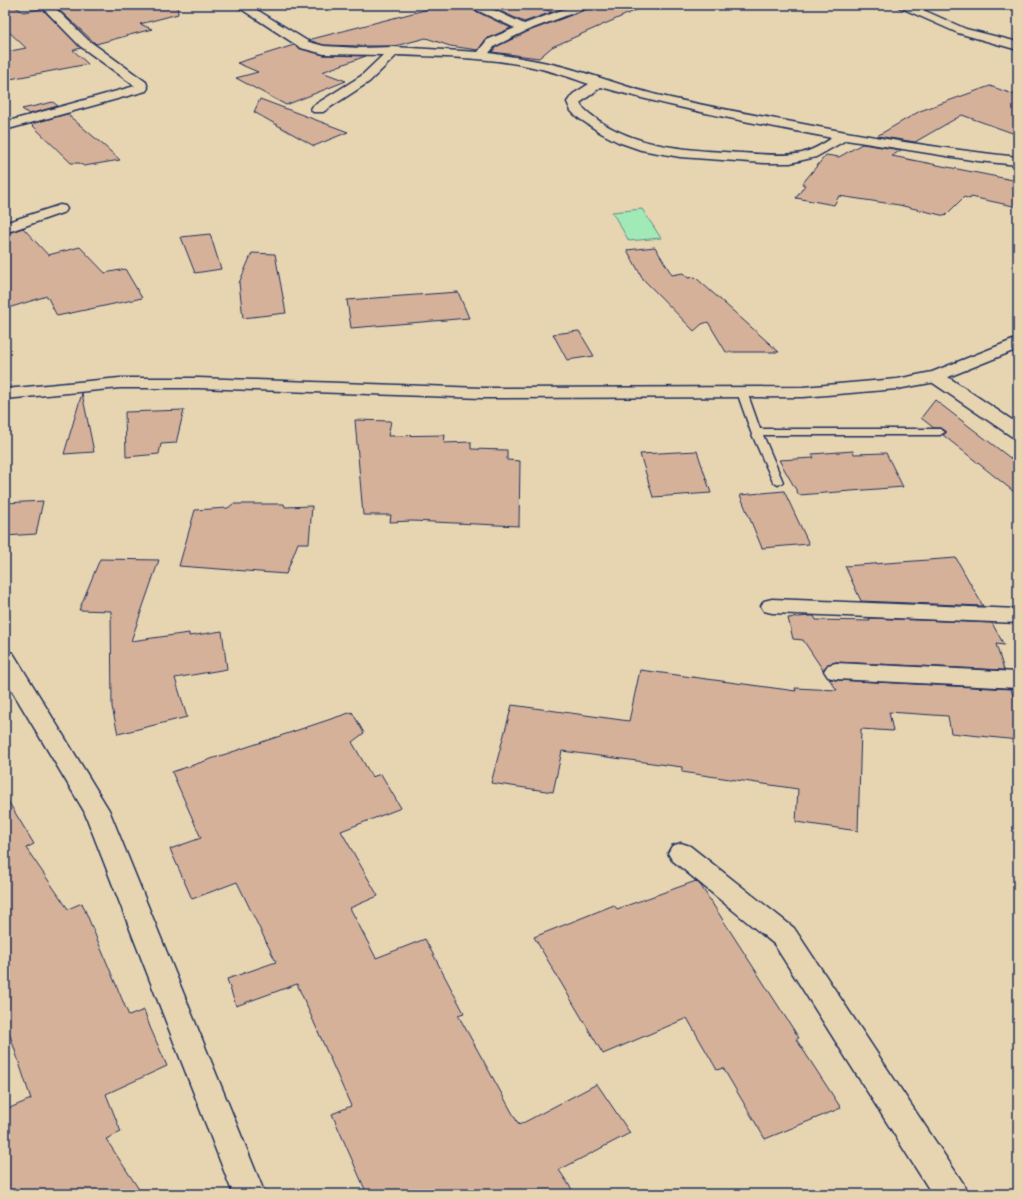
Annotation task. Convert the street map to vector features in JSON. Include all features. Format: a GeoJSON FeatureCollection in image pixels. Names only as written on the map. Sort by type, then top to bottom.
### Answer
{"type":"FeatureCollection","features":[{"type":"Feature","properties":{"kind":"street"},"geometry":{"type":"LineString","coordinates":[[5,126],[142,88],[142,85],[84,43],[46,5]]}},
{"type":"Feature","properties":{"kind":"street"},"geometry":{"type":"LineString","coordinates":[[241,5],[305,46],[341,52],[394,51],[481,56],[527,62],[561,70],[599,83],[653,98],[844,136],[978,157],[1018,161]]}},
{"type":"Feature","properties":{"kind":"street"},"geometry":{"type":"LineString","coordinates":[[474,5],[524,28]]}},
{"type":"Feature","properties":{"kind":"street"},"geometry":{"type":"LineString","coordinates":[[481,56],[491,43],[524,28],[585,5]]}},
{"type":"Feature","properties":{"kind":"street"},"geometry":{"type":"LineString","coordinates":[[903,5],[936,21],[962,31],[1018,46]]}},
{"type":"Feature","properties":{"kind":"street"},"geometry":{"type":"LineString","coordinates":[[318,109],[365,79],[394,51]]}},
{"type":"Feature","properties":{"kind":"street"},"geometry":{"type":"LineString","coordinates":[[599,83],[578,97],[573,102],[574,108],[599,128],[619,138],[663,151],[785,158],[805,156],[819,151],[844,136]]}},
{"type":"Feature","properties":{"kind":"street"},"geometry":{"type":"LineString","coordinates":[[5,228],[60,209]]}},
{"type":"Feature","properties":{"kind":"street"},"geometry":{"type":"LineString","coordinates":[[5,394],[120,383],[190,383],[482,393],[827,391],[897,384],[936,377],[1018,343]]}},
{"type":"Feature","properties":{"kind":"street"},"geometry":{"type":"LineString","coordinates":[[936,377],[1018,432]]}},
{"type":"Feature","properties":{"kind":"street"},"geometry":{"type":"LineString","coordinates":[[772,606],[1018,616]]}},
{"type":"Feature","properties":{"kind":"street"},"geometry":{"type":"LineString","coordinates":[[5,659],[96,810],[249,1194]]}},
{"type":"Feature","properties":{"kind":"street"},"geometry":{"type":"LineString","coordinates":[[836,671],[1018,680]]}},
{"type":"Feature","properties":{"kind":"street"},"geometry":{"type":"LineString","coordinates":[[681,853],[784,936],[951,1194]]}},
{"type":"Feature","properties":{"kind":"lane"},"geometry":{"type":"LineString","coordinates":[[742,392],[756,432],[778,482]]}},
{"type":"Feature","properties":{"kind":"lane"},"geometry":{"type":"LineString","coordinates":[[756,432],[940,432]]}},
{"type":"Feature","properties":{"kind":"green space"},"geometry":{"type":"Polygon","coordinates":[[[642,209],[661,238],[629,241],[612,212],[642,209]]]}},
{"type":"Feature","properties":{"kind":"building"},"geometry":{"type":"Polygon","coordinates":[[[5,5],[13,5],[23,12],[42,9],[81,48],[73,50],[88,64],[5,80],[5,52],[26,48],[5,28],[5,5]]]}},
{"type":"Feature","properties":{"kind":"building"},"geometry":{"type":"Polygon","coordinates":[[[66,5],[177,5],[178,14],[140,24],[152,29],[96,44],[56,7],[66,5]]]}},
{"type":"Feature","properties":{"kind":"building"},"geometry":{"type":"Polygon","coordinates":[[[444,5],[466,5],[469,8],[511,28],[486,39],[478,50],[450,46],[426,38],[395,46],[324,45],[308,40],[444,5]]]}},
{"type":"Feature","properties":{"kind":"building"},"geometry":{"type":"Polygon","coordinates":[[[487,5],[534,5],[552,12],[524,22],[487,5]]]}},
{"type":"Feature","properties":{"kind":"building"},"geometry":{"type":"Polygon","coordinates":[[[592,5],[648,5],[552,47],[539,58],[492,52],[496,47],[529,31],[590,8],[592,5]]]}},
{"type":"Feature","properties":{"kind":"building"},"geometry":{"type":"Polygon","coordinates":[[[294,45],[301,49],[324,55],[366,56],[322,72],[346,81],[286,105],[236,78],[258,72],[237,63],[294,45]]]}},
{"type":"Feature","properties":{"kind":"building"},"geometry":{"type":"Polygon","coordinates":[[[990,86],[1018,96],[1018,135],[962,115],[915,142],[877,136],[920,111],[990,86]]]}},
{"type":"Feature","properties":{"kind":"building"},"geometry":{"type":"Polygon","coordinates":[[[260,99],[348,132],[314,146],[254,112],[260,99]]]}},
{"type":"Feature","properties":{"kind":"building"},"geometry":{"type":"Polygon","coordinates":[[[53,102],[58,106],[29,114],[22,109],[53,102]]]}},
{"type":"Feature","properties":{"kind":"building"},"geometry":{"type":"Polygon","coordinates":[[[67,114],[120,160],[84,166],[79,163],[71,163],[31,124],[67,114]]]}},
{"type":"Feature","properties":{"kind":"building"},"geometry":{"type":"Polygon","coordinates":[[[862,144],[901,150],[892,156],[1018,181],[1018,207],[971,197],[970,199],[964,197],[945,216],[899,205],[839,196],[834,205],[796,198],[805,185],[802,184],[826,155],[839,157],[862,144]]]}},
{"type":"Feature","properties":{"kind":"building"},"geometry":{"type":"Polygon","coordinates":[[[23,228],[48,255],[80,247],[105,273],[125,269],[142,298],[57,316],[47,296],[5,309],[5,234],[23,228]]]}},
{"type":"Feature","properties":{"kind":"building"},"geometry":{"type":"Polygon","coordinates":[[[210,234],[221,269],[195,273],[181,237],[210,234]]]}},
{"type":"Feature","properties":{"kind":"building"},"geometry":{"type":"Polygon","coordinates":[[[655,247],[672,275],[683,273],[688,278],[695,277],[779,352],[726,352],[708,322],[702,324],[694,331],[643,279],[627,250],[655,247]]]}},
{"type":"Feature","properties":{"kind":"building"},"geometry":{"type":"Polygon","coordinates":[[[252,253],[275,254],[286,313],[243,318],[239,283],[252,253]]]}},
{"type":"Feature","properties":{"kind":"building"},"geometry":{"type":"Polygon","coordinates":[[[458,292],[469,318],[351,328],[347,300],[458,292]]]}},
{"type":"Feature","properties":{"kind":"building"},"geometry":{"type":"Polygon","coordinates":[[[579,331],[594,356],[567,360],[553,334],[579,331]]]}},
{"type":"Feature","properties":{"kind":"building"},"geometry":{"type":"Polygon","coordinates":[[[82,393],[94,452],[64,454],[82,393]]]}},
{"type":"Feature","properties":{"kind":"building"},"geometry":{"type":"Polygon","coordinates":[[[935,400],[1018,464],[1018,495],[943,435],[946,431],[940,428],[934,428],[921,418],[935,400]]]}},
{"type":"Feature","properties":{"kind":"building"},"geometry":{"type":"Polygon","coordinates":[[[184,410],[176,443],[161,444],[159,454],[126,457],[125,412],[184,410]]]}},
{"type":"Feature","properties":{"kind":"building"},"geometry":{"type":"Polygon","coordinates":[[[355,420],[391,421],[388,436],[445,435],[444,443],[471,442],[471,449],[507,450],[507,460],[520,461],[519,526],[412,521],[390,522],[391,515],[363,515],[355,420]]]}},
{"type":"Feature","properties":{"kind":"building"},"geometry":{"type":"Polygon","coordinates":[[[697,451],[711,493],[653,497],[640,454],[697,451]]]}},
{"type":"Feature","properties":{"kind":"building"},"geometry":{"type":"Polygon","coordinates":[[[853,451],[854,454],[886,453],[903,487],[799,495],[779,460],[814,458],[812,454],[853,451]]]}},
{"type":"Feature","properties":{"kind":"building"},"geometry":{"type":"Polygon","coordinates":[[[784,491],[809,544],[762,548],[740,495],[784,491]]]}},
{"type":"Feature","properties":{"kind":"building"},"geometry":{"type":"Polygon","coordinates":[[[43,501],[36,534],[5,536],[5,503],[43,501]]]}},
{"type":"Feature","properties":{"kind":"building"},"geometry":{"type":"Polygon","coordinates":[[[233,504],[284,504],[285,507],[312,506],[309,543],[298,543],[286,574],[179,566],[195,510],[228,508],[233,504]]]}},
{"type":"Feature","properties":{"kind":"building"},"geometry":{"type":"Polygon","coordinates":[[[956,558],[983,606],[861,601],[845,566],[956,558]]]}},
{"type":"Feature","properties":{"kind":"building"},"geometry":{"type":"Polygon","coordinates":[[[100,559],[159,560],[131,641],[189,633],[189,636],[222,631],[227,669],[175,678],[187,717],[118,734],[112,707],[111,611],[79,610],[100,559]]]}},
{"type":"Feature","properties":{"kind":"building"},"geometry":{"type":"Polygon","coordinates":[[[814,616],[816,620],[870,621],[869,618],[992,623],[1004,645],[996,644],[1004,670],[836,662],[828,664],[823,670],[803,640],[793,639],[788,618],[814,616]]]}},
{"type":"Feature","properties":{"kind":"building"},"geometry":{"type":"Polygon","coordinates":[[[640,670],[796,691],[795,688],[837,690],[829,679],[1011,689],[1013,696],[1018,696],[1018,740],[951,733],[948,716],[889,712],[893,731],[861,729],[858,831],[796,822],[798,789],[682,772],[682,767],[562,751],[553,792],[491,783],[512,705],[629,721],[640,670]]]}},
{"type":"Feature","properties":{"kind":"building"},"geometry":{"type":"Polygon","coordinates":[[[352,712],[364,733],[352,742],[372,777],[381,774],[401,808],[341,831],[378,896],[350,908],[376,958],[425,939],[464,1013],[458,1015],[519,1125],[597,1084],[630,1133],[559,1170],[575,1194],[367,1194],[332,1114],[351,1106],[297,984],[236,1006],[227,979],[276,962],[237,882],[192,899],[170,849],[201,838],[172,772],[352,712]]]}},
{"type":"Feature","properties":{"kind":"building"},"geometry":{"type":"Polygon","coordinates":[[[5,796],[34,844],[26,848],[68,909],[82,903],[129,1016],[144,1010],[167,1066],[106,1094],[121,1132],[106,1139],[142,1194],[5,1194],[5,1110],[31,1099],[5,1020],[5,796]]]}},
{"type":"Feature","properties":{"kind":"building"},"geometry":{"type":"Polygon","coordinates":[[[696,881],[701,886],[799,1038],[796,1039],[841,1108],[765,1139],[723,1068],[717,1070],[687,1018],[603,1054],[534,937],[614,905],[617,909],[696,881]]]}}]}
